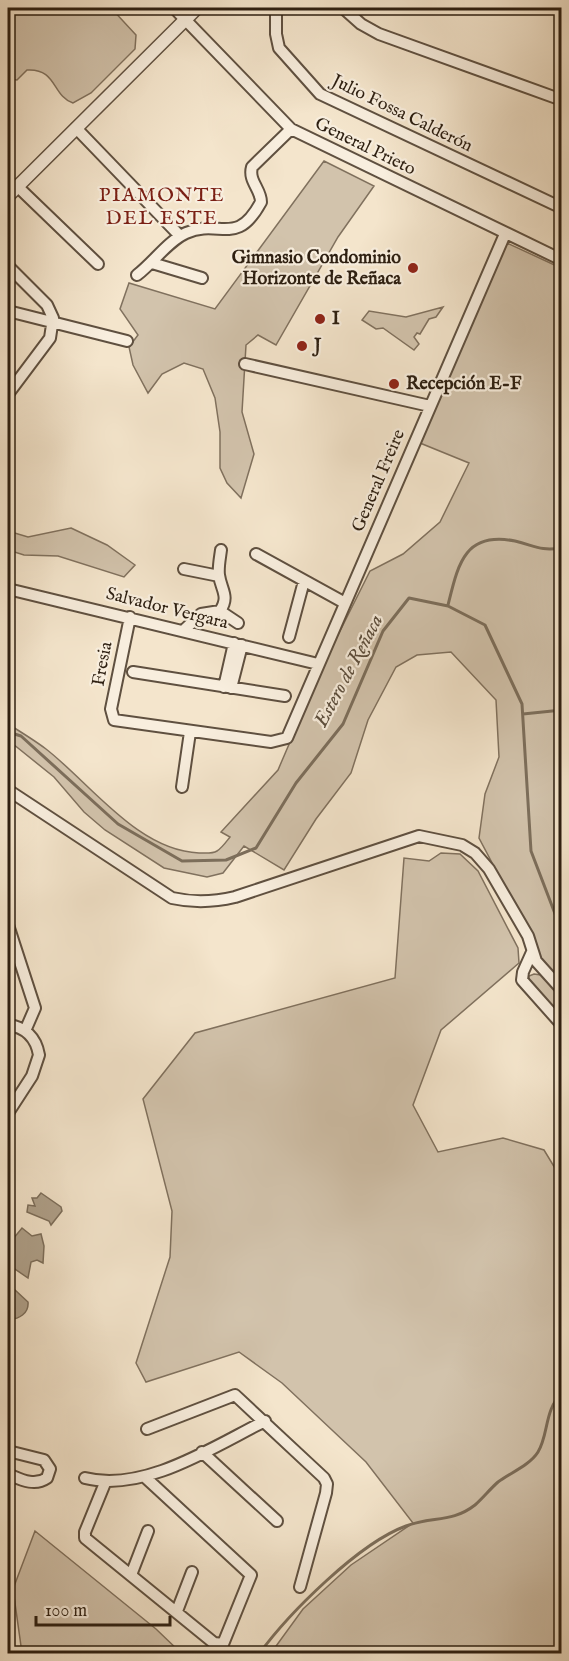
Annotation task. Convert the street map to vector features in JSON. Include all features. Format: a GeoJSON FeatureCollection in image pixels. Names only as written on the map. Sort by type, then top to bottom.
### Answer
{"type":"FeatureCollection","features":[{"type":"Feature","properties":{"kind":"street","name":"General Prieto"},"geometry":{"type":"LineString","coordinates":[[174,8],[184,21],[291,129],[561,260]]}},
{"type":"Feature","properties":{"kind":"street"},"geometry":{"type":"LineString","coordinates":[[8,196],[197,8]]}},
{"type":"Feature","properties":{"kind":"street","name":"Julio Fossa Calderón"},"geometry":{"type":"LineString","coordinates":[[276,8],[276,34],[279,48],[320,94],[561,208]]}},
{"type":"Feature","properties":{"kind":"street"},"geometry":{"type":"LineString","coordinates":[[343,8],[373,32],[561,100]]}},
{"type":"Feature","properties":{"kind":"street"},"geometry":{"type":"LineString","coordinates":[[76,128],[180,236]]}},
{"type":"Feature","properties":{"kind":"street"},"geometry":{"type":"LineString","coordinates":[[137,275],[180,236],[200,229],[234,230],[245,223],[262,199],[251,177],[252,167],[291,129]]}},
{"type":"Feature","properties":{"kind":"street"},"geometry":{"type":"LineString","coordinates":[[17,186],[98,264]]}},
{"type":"Feature","properties":{"kind":"street","name":"General Freire"},"geometry":{"type":"LineString","coordinates":[[190,732],[272,742],[283,741],[289,734],[505,234]]}},
{"type":"Feature","properties":{"kind":"street"},"geometry":{"type":"LineString","coordinates":[[152,263],[202,278]]}},
{"type":"Feature","properties":{"kind":"street"},"geometry":{"type":"LineString","coordinates":[[8,266],[47,304],[53,323],[48,341],[8,394]]}},
{"type":"Feature","properties":{"kind":"street"},"geometry":{"type":"LineString","coordinates":[[8,311],[127,340]]}},
{"type":"Feature","properties":{"kind":"street"},"geometry":{"type":"LineString","coordinates":[[245,364],[430,406]]}},
{"type":"Feature","properties":{"kind":"street"},"geometry":{"type":"LineString","coordinates":[[220,611],[226,594],[219,576],[221,550]]}},
{"type":"Feature","properties":{"kind":"street"},"geometry":{"type":"LineString","coordinates":[[256,554],[345,603]]}},
{"type":"Feature","properties":{"kind":"street"},"geometry":{"type":"LineString","coordinates":[[184,569],[219,576]]}},
{"type":"Feature","properties":{"kind":"street"},"geometry":{"type":"LineString","coordinates":[[289,637],[304,581]]}},
{"type":"Feature","properties":{"kind":"street","name":"Salvador Vergara"},"geometry":{"type":"LineString","coordinates":[[8,589],[318,664]]}},
{"type":"Feature","properties":{"kind":"street"},"geometry":{"type":"LineString","coordinates":[[184,630],[201,614],[220,611],[238,623]]}},
{"type":"Feature","properties":{"kind":"street","name":"Fresia"},"geometry":{"type":"LineString","coordinates":[[130,617],[111,709],[112,717],[119,721],[190,732]]}},
{"type":"Feature","properties":{"kind":"street"},"geometry":{"type":"LineString","coordinates":[[227,687],[238,644]]}},
{"type":"Feature","properties":{"kind":"street"},"geometry":{"type":"LineString","coordinates":[[133,672],[285,696]]}},
{"type":"Feature","properties":{"kind":"street"},"geometry":{"type":"LineString","coordinates":[[182,787],[190,732]]}},
{"type":"Feature","properties":{"kind":"street"},"geometry":{"type":"LineString","coordinates":[[8,790],[172,898],[191,901],[213,901],[235,897],[419,836],[462,845],[475,853],[489,869],[528,936],[532,952],[561,990]]}},
{"type":"Feature","properties":{"kind":"street"},"geometry":{"type":"LineString","coordinates":[[8,925],[13,959],[35,1008],[26,1031]]}},
{"type":"Feature","properties":{"kind":"street"},"geometry":{"type":"LineString","coordinates":[[532,952],[522,980],[561,1025]]}},
{"type":"Feature","properties":{"kind":"street"},"geometry":{"type":"LineString","coordinates":[[523,972],[544,970]]}},
{"type":"Feature","properties":{"kind":"street"},"geometry":{"type":"LineString","coordinates":[[8,1025],[26,1031],[36,1044],[39,1060],[8,1113]]}},
{"type":"Feature","properties":{"kind":"street"},"geometry":{"type":"LineString","coordinates":[[8,1094],[22,1091]]}},
{"type":"Feature","properties":{"kind":"street"},"geometry":{"type":"LineString","coordinates":[[147,1429],[232,1394],[238,1395],[327,1484],[300,1587]]}},
{"type":"Feature","properties":{"kind":"street"},"geometry":{"type":"LineString","coordinates":[[85,1478],[105,1483],[146,1478],[265,1421]]}},
{"type":"Feature","properties":{"kind":"street"},"geometry":{"type":"LineString","coordinates":[[8,1451],[44,1460],[50,1469],[46,1478],[40,1482],[27,1482],[8,1474]]}},
{"type":"Feature","properties":{"kind":"street"},"geometry":{"type":"LineString","coordinates":[[202,1452],[277,1521]]}},
{"type":"Feature","properties":{"kind":"street"},"geometry":{"type":"LineString","coordinates":[[105,1483],[84,1536],[214,1644],[223,1644],[251,1575],[247,1568],[146,1478]]}},
{"type":"Feature","properties":{"kind":"street"},"geometry":{"type":"LineString","coordinates":[[131,1575],[148,1532]]}},
{"type":"Feature","properties":{"kind":"street"},"geometry":{"type":"LineString","coordinates":[[177,1611],[192,1572]]}},
{"type":"Feature","properties":{"kind":"shaded area"},"geometry":{"type":"Polygon","coordinates":[[[8,8],[111,8],[136,35],[135,49],[91,93],[73,103],[61,95],[44,73],[27,70],[17,80],[11,79],[8,74],[8,8]]]}},
{"type":"Feature","properties":{"kind":"shaded area"},"geometry":{"type":"Polygon","coordinates":[[[324,161],[374,186],[338,237],[276,345],[258,335],[246,345],[242,412],[254,454],[241,498],[227,483],[220,468],[220,432],[215,398],[203,369],[184,363],[162,374],[148,393],[133,365],[129,347],[138,335],[120,309],[129,283],[215,309],[324,161]]]}},
{"type":"Feature","properties":{"kind":"shaded area"},"geometry":{"type":"Polygon","coordinates":[[[507,243],[561,268],[561,982],[550,972],[529,944],[507,891],[479,838],[485,794],[499,757],[496,700],[451,652],[417,655],[396,667],[368,720],[351,773],[316,819],[284,870],[244,846],[223,873],[207,877],[164,868],[105,830],[84,812],[54,777],[8,740],[8,724],[46,749],[116,813],[156,841],[177,849],[199,853],[213,853],[221,848],[230,837],[221,832],[278,770],[323,665],[370,571],[403,554],[440,522],[469,463],[420,443],[507,243]]]}},
{"type":"Feature","properties":{"kind":"shaded area"},"geometry":{"type":"Polygon","coordinates":[[[443,307],[436,317],[429,319],[420,334],[417,333],[414,337],[419,344],[414,350],[383,328],[376,329],[362,320],[369,311],[406,317],[443,307]]]}},
{"type":"Feature","properties":{"kind":"shaded area"},"geometry":{"type":"Polygon","coordinates":[[[71,528],[107,545],[135,565],[124,577],[58,556],[24,555],[8,550],[8,531],[28,537],[71,528]]]}},
{"type":"Feature","properties":{"kind":"shaded area"},"geometry":{"type":"Polygon","coordinates":[[[441,853],[460,854],[478,871],[518,948],[519,963],[441,1030],[413,1105],[438,1152],[503,1138],[544,1150],[561,1178],[561,1653],[271,1653],[303,1609],[351,1565],[413,1523],[366,1462],[282,1383],[239,1352],[146,1382],[136,1363],[170,1257],[172,1211],[143,1099],[195,1033],[395,978],[404,858],[429,861],[441,853]]]}},
{"type":"Feature","properties":{"kind":"shaded area"},"geometry":{"type":"Polygon","coordinates":[[[541,975],[561,997],[561,1017],[529,981],[529,976],[541,975]]]}},
{"type":"Feature","properties":{"kind":"shaded area"},"geometry":{"type":"Polygon","coordinates":[[[41,1193],[61,1207],[62,1211],[51,1225],[49,1221],[27,1212],[28,1205],[35,1206],[32,1198],[37,1198],[41,1193]]]}},
{"type":"Feature","properties":{"kind":"shaded area"},"geometry":{"type":"Polygon","coordinates":[[[22,1228],[32,1236],[41,1234],[44,1246],[43,1263],[37,1260],[31,1262],[28,1278],[9,1265],[12,1256],[8,1245],[22,1228]]]}},
{"type":"Feature","properties":{"kind":"shaded area"},"geometry":{"type":"Polygon","coordinates":[[[8,1289],[15,1290],[28,1302],[25,1312],[16,1318],[8,1319],[8,1289]]]}},
{"type":"Feature","properties":{"kind":"shaded area"},"geometry":{"type":"Polygon","coordinates":[[[35,1531],[156,1629],[181,1653],[20,1653],[13,1589],[35,1531]]]}},
{"type":"Feature","properties":{"kind":"waterway"},"geometry":{"type":"LineString","coordinates":[[448,605],[460,565],[474,546],[484,541],[498,539],[543,548],[562,548]]}},
{"type":"Feature","properties":{"kind":"waterway","name":"Estero de Reñaca"},"geometry":{"type":"LineString","coordinates":[[8,732],[21,736],[118,824],[182,861],[226,860],[256,848],[296,783],[343,724],[383,631],[409,598],[448,606],[485,625],[522,704],[531,851],[562,932]]}},
{"type":"Feature","properties":{"kind":"waterway"},"geometry":{"type":"LineString","coordinates":[[523,714],[562,710]]}},
{"type":"Feature","properties":{"kind":"waterway"},"geometry":{"type":"LineString","coordinates":[[259,1654],[306,1600],[367,1547],[406,1526],[450,1517],[466,1511],[498,1482],[530,1461],[541,1445],[552,1407],[562,1394]]}},
{"type":"Feature","properties":{"kind":"place","name":"Gimnasio Condominio Horizonte de Reñaca"},"geometry":{"type":"Point","coordinates":[413,268]}},
{"type":"Feature","properties":{"kind":"place","name":"I"},"geometry":{"type":"Point","coordinates":[320,319]}},
{"type":"Feature","properties":{"kind":"place","name":"J"},"geometry":{"type":"Point","coordinates":[302,346]}},
{"type":"Feature","properties":{"kind":"place","name":"Recepción E-F"},"geometry":{"type":"Point","coordinates":[394,384]}},
{"type":"Feature","properties":{"kind":"district","name":"PIAMONTE DEL ESTE"},"geometry":{"type":"Point","coordinates":[162,206]}}]}
